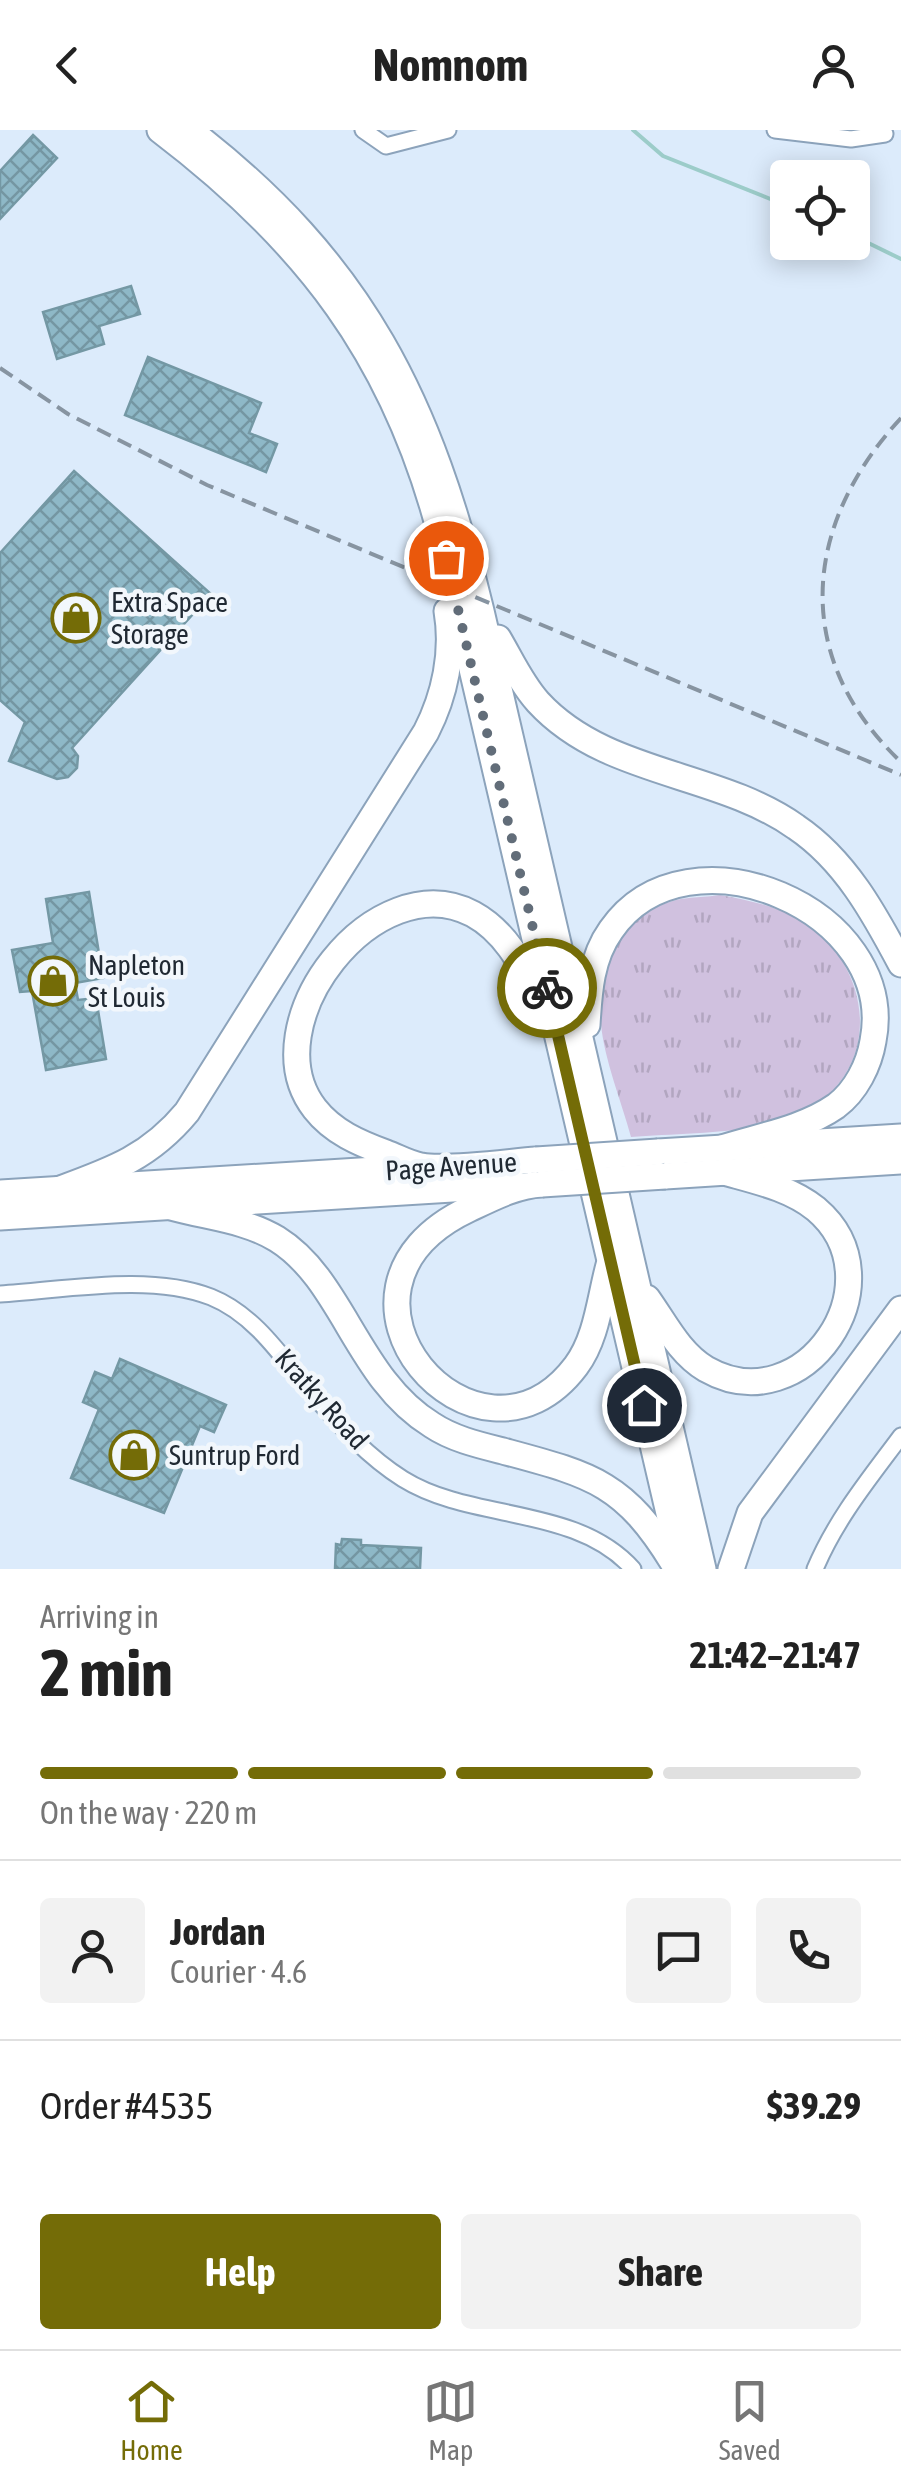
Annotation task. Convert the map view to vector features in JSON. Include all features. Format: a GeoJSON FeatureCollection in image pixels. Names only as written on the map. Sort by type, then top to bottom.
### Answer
{"type":"FeatureCollection","features":[{"type":"Feature","properties":{"kind":"main road"},"geometry":{"type":"LineString","coordinates":[[160,130],[212,170],[281,235],[331,295],[358,335],[403,421],[428,486],[679,1569]]}},
{"type":"Feature","properties":{"kind":"main road"},"geometry":{"type":"LineString","coordinates":[[190,130],[222,154],[293,222],[324,258],[368,317],[415,403],[434,448],[482,611],[703,1569]]}},
{"type":"Feature","properties":{"kind":"main road"},"geometry":{"type":"LineString","coordinates":[[55,1191],[137,1158],[187,1112],[413,754],[442,697],[450,638],[444,597],[420,499],[358,335]]}},
{"type":"Feature","properties":{"kind":"main road"},"geometry":{"type":"LineString","coordinates":[[482,611],[528,690],[564,726],[608,751],[757,804],[813,839],[852,882],[901,964]]}},
{"type":"Feature","properties":{"kind":"main road"},"geometry":{"type":"LineString","coordinates":[[586,1060],[588,993],[596,960],[610,931],[647,896],[692,882],[727,882],[778,894],[812,912],[856,952],[870,984],[876,1018],[866,1065],[849,1094],[812,1120],[723,1160]]}},
{"type":"Feature","properties":{"kind":"main road"},"geometry":{"type":"LineString","coordinates":[[424,1167],[334,1128],[313,1107],[300,1081],[295,1050],[301,1020],[316,988],[349,944],[376,922],[400,910],[446,906],[472,913],[508,944],[557,1032]]}},
{"type":"Feature","properties":{"kind":"main road","name":"Page Avenue"},"geometry":{"type":"LineString","coordinates":[[0,1216],[168,1206],[723,1160],[901,1137]]}},
{"type":"Feature","properties":{"kind":"main road"},"geometry":{"type":"LineString","coordinates":[[638,1284],[682,1349],[718,1375],[747,1380],[778,1376],[806,1365],[831,1342],[846,1312],[851,1278],[838,1233],[817,1209],[723,1160]]}},
{"type":"Feature","properties":{"kind":"main road","name":"Page Avenue"},"geometry":{"type":"LineString","coordinates":[[723,1160],[901,1161]]}},
{"type":"Feature","properties":{"kind":"main road","name":"Page Avenue"},"geometry":{"type":"LineString","coordinates":[[0,1193],[424,1167],[535,1176]]}},
{"type":"Feature","properties":{"kind":"main road"},"geometry":{"type":"LineString","coordinates":[[535,1176],[440,1224],[411,1256],[400,1282],[398,1312],[405,1344],[419,1370],[458,1398],[488,1406],[525,1402],[552,1388],[577,1365],[584,1352],[610,1260]]}},
{"type":"Feature","properties":{"kind":"main road"},"geometry":{"type":"LineString","coordinates":[[168,1206],[242,1223],[289,1247],[310,1270],[381,1379],[404,1405],[450,1435],[572,1470],[606,1484],[646,1520],[679,1569]]}},
{"type":"Feature","properties":{"kind":"main road"},"geometry":{"type":"LineString","coordinates":[[731,1569],[750,1514],[901,1309]]}},
{"type":"Feature","properties":{"kind":"street"},"geometry":{"type":"LineString","coordinates":[[363,130],[386,146],[448,130]]}},
{"type":"Feature","properties":{"kind":"street"},"geometry":{"type":"LineString","coordinates":[[775,130],[851,139],[885,134]]}},
{"type":"Feature","properties":{"kind":"street","name":"Kratky Road"},"geometry":{"type":"LineString","coordinates":[[0,1294],[146,1284],[209,1296],[252,1324],[359,1445],[403,1479],[435,1495],[560,1527],[602,1543],[617,1552],[632,1569]]}},
{"type":"Feature","properties":{"kind":"street"},"geometry":{"type":"LineString","coordinates":[[815,1569],[844,1512],[901,1436]]}},
{"type":"Feature","properties":{"kind":"green space"},"geometry":{"type":"Polygon","coordinates":[[[720,895],[791,915],[823,937],[840,958],[853,983],[859,1009],[859,1035],[852,1060],[839,1084],[817,1104],[776,1122],[727,1131],[631,1137],[609,1066],[601,1024],[609,964],[629,929],[643,916],[681,899],[720,895]]]}},
{"type":"Feature","properties":{"kind":"building"},"geometry":{"type":"Polygon","coordinates":[[[33,135],[57,158],[0,219],[0,171],[33,135]]]}},
{"type":"Feature","properties":{"kind":"building"},"geometry":{"type":"Polygon","coordinates":[[[131,286],[140,314],[99,326],[104,344],[57,359],[43,312],[131,286]]]}},
{"type":"Feature","properties":{"kind":"building"},"geometry":{"type":"Polygon","coordinates":[[[148,357],[261,403],[249,433],[277,444],[266,472],[125,415],[148,357]]]}},
{"type":"Feature","properties":{"kind":"building"},"geometry":{"type":"Polygon","coordinates":[[[74,471],[211,594],[72,748],[78,756],[77,768],[68,777],[57,779],[9,761],[25,722],[0,700],[0,553],[74,471]]]}},
{"type":"Feature","properties":{"kind":"building","name":"Napleton St Louis"},"geometry":{"type":"Polygon","coordinates":[[[89,892],[103,978],[75,983],[78,1000],[96,998],[106,1059],[46,1070],[32,991],[20,992],[12,950],[53,943],[46,899],[89,892]]]}},
{"type":"Feature","properties":{"kind":"building","name":"Suntrup Ford"},"geometry":{"type":"Polygon","coordinates":[[[120,1359],[226,1405],[214,1432],[200,1426],[164,1513],[71,1478],[99,1409],[83,1402],[95,1372],[112,1379],[120,1359]]]}},
{"type":"Feature","properties":{"kind":"building"},"geometry":{"type":"Polygon","coordinates":[[[342,1539],[361,1540],[361,1545],[421,1548],[420,1569],[335,1569],[336,1544],[341,1545],[342,1539]]]}},
{"type":"Feature","properties":{"kind":"waterway"},"geometry":{"type":"LineString","coordinates":[[633,130],[663,156],[770,199]]}},
{"type":"Feature","properties":{"kind":"waterway"},"geometry":{"type":"LineString","coordinates":[[870,244],[901,259]]}},
{"type":"Feature","properties":{"kind":"railway"},"geometry":{"type":"LineString","coordinates":[[0,368],[68,414],[207,485],[901,775]]}},
{"type":"Feature","properties":{"kind":"railway"},"geometry":{"type":"LineString","coordinates":[[901,418],[868,459],[844,502],[828,546],[823,591],[827,636],[841,679],[865,722],[901,762]]}},
{"type":"Feature","properties":{"kind":"way so far"},"geometry":{"type":"LineString","coordinates":[[446,558],[547,988]]}},
{"type":"Feature","properties":{"kind":"place","name":"Extra Space Storage"},"geometry":{"type":"Point","coordinates":[76,618]}},
{"type":"Feature","properties":{"kind":"place","name":"Napleton St Louis"},"geometry":{"type":"Point","coordinates":[53,981]}},
{"type":"Feature","properties":{"kind":"place","name":"Suntrup Ford"},"geometry":{"type":"Point","coordinates":[134,1455]}},
{"type":"Feature","properties":{"kind":"route"},"geometry":{"type":"LineString","coordinates":[[547,988],[644,1405]]}}]}
